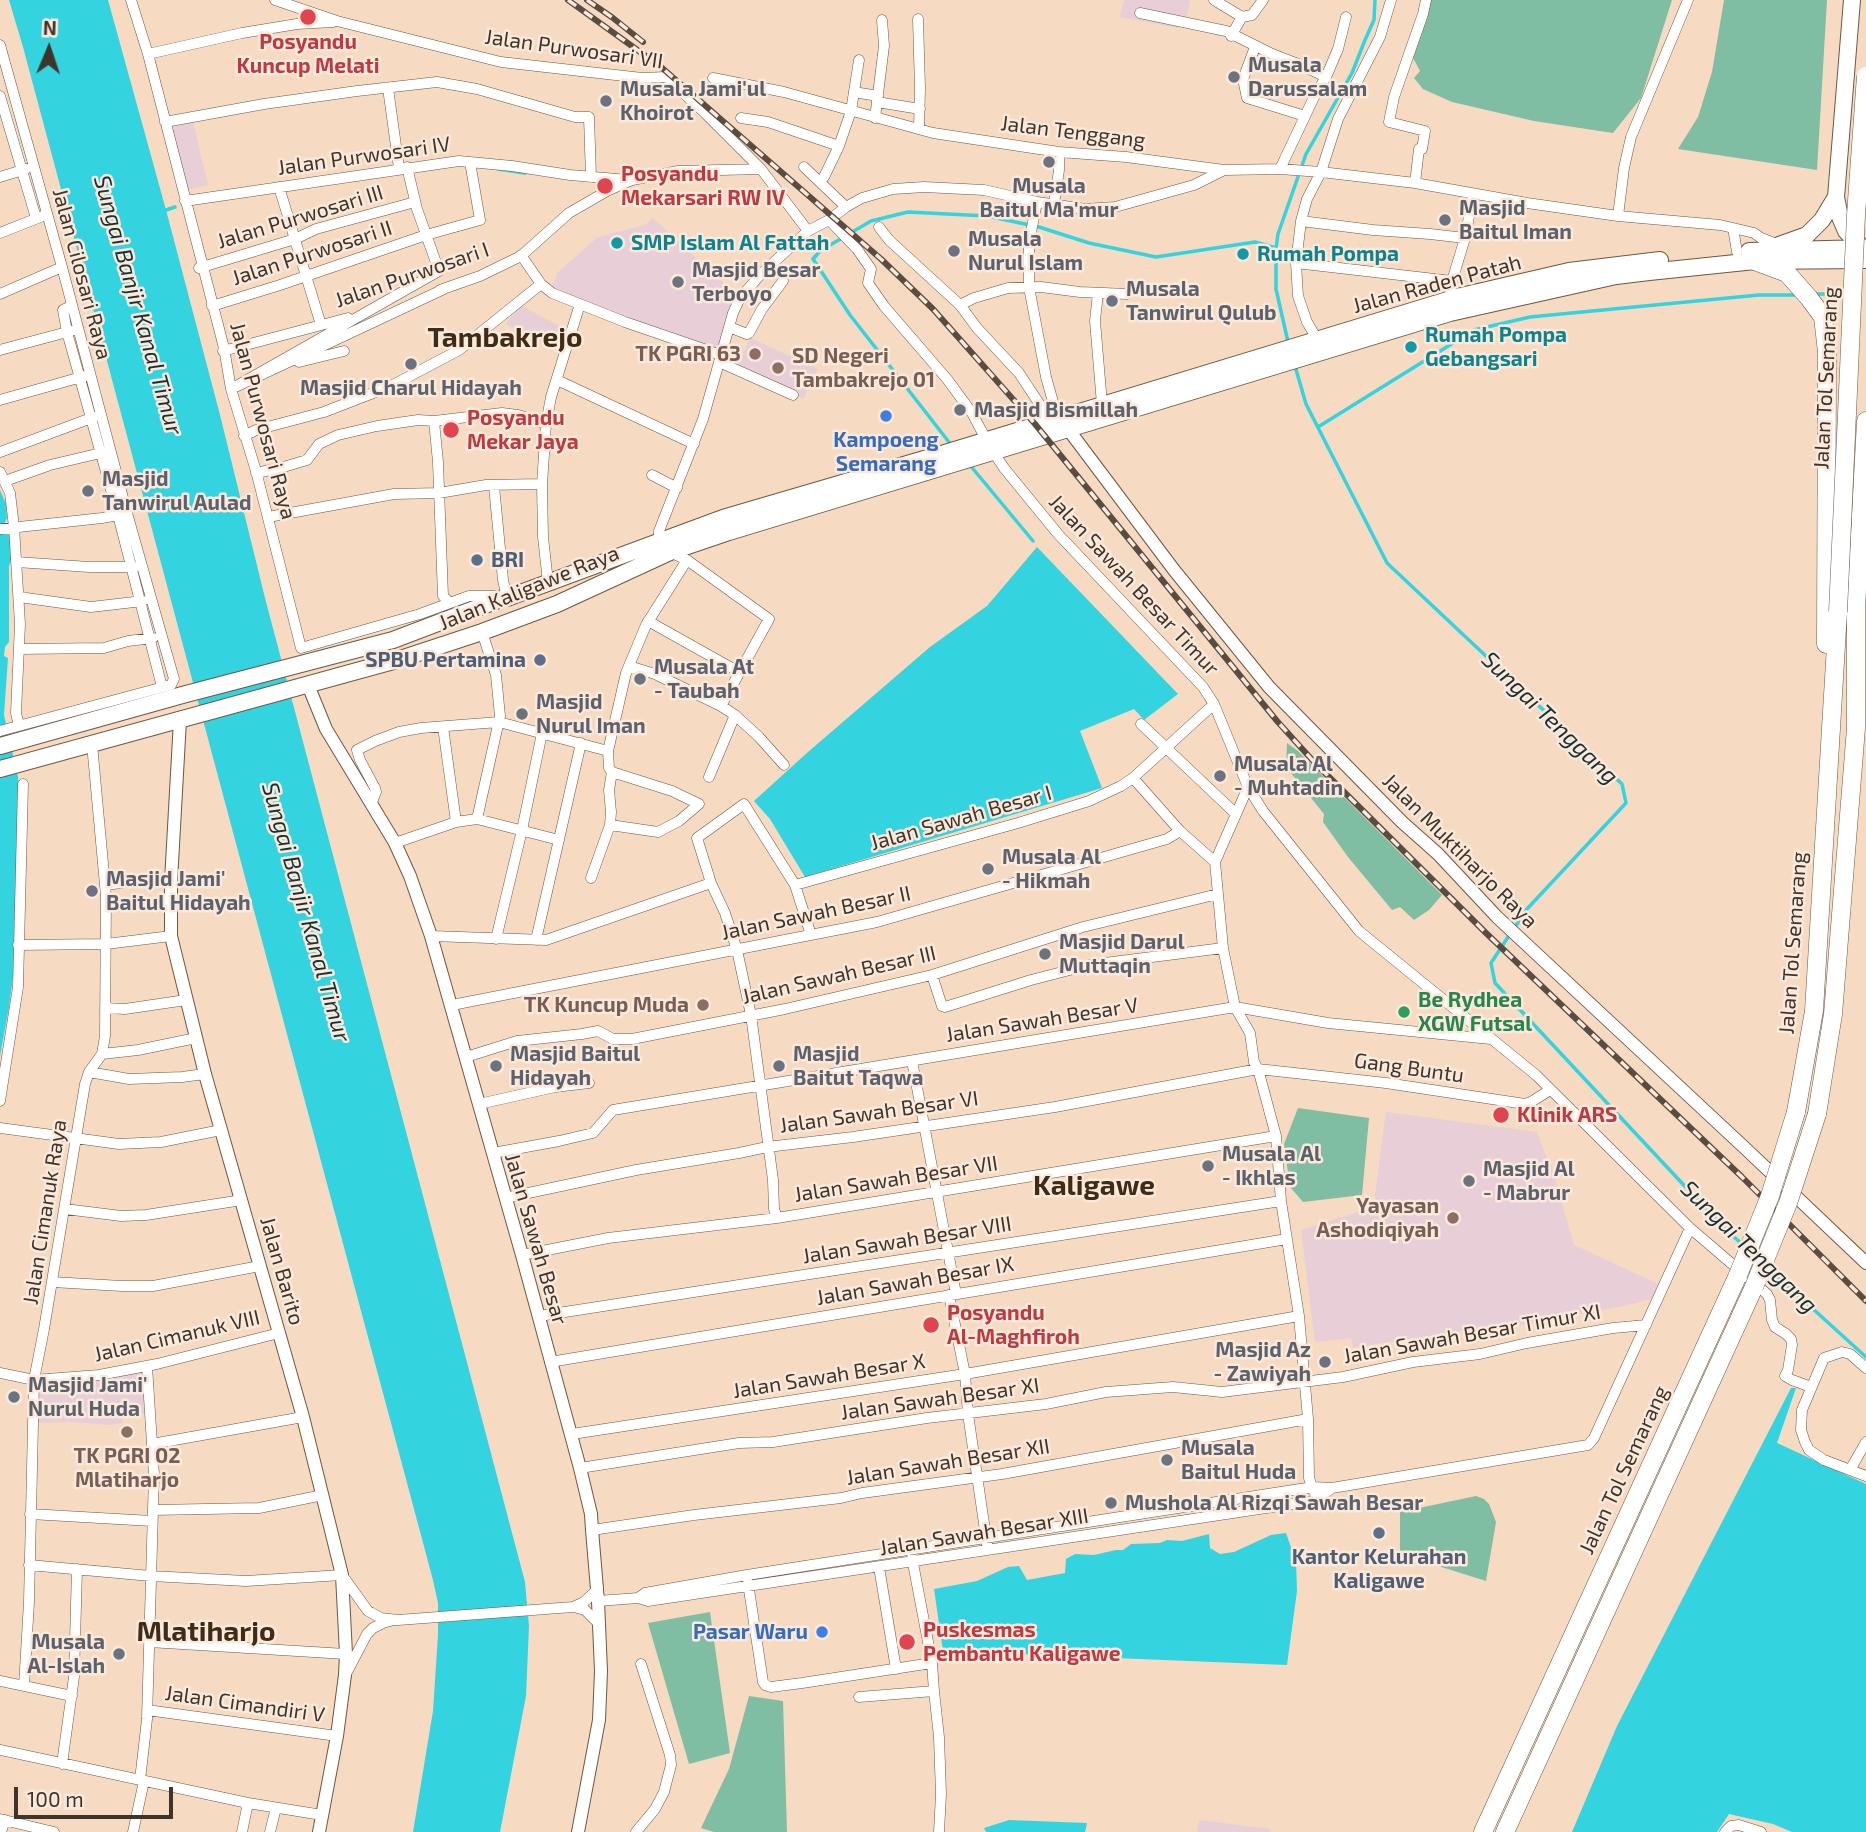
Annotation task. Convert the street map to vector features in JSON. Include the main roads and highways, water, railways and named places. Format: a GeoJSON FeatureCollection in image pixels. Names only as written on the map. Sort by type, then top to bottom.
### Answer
{"type":"FeatureCollection","features":[{"type":"Feature","properties":{"kind":"highway"},"geometry":{"type":"LineString","coordinates":[[1852,0],[1836,197],[1846,231],[1865,250]]}},
{"type":"Feature","properties":{"kind":"highway","name":"Jalan Tol Semarang"},"geometry":{"type":"LineString","coordinates":[[1505,1832],[1754,1287],[1788,1203],[1817,1114],[1833,1014],[1856,728],[1847,610],[1856,215],[1866,76]]}},
{"type":"Feature","properties":{"kind":"highway"},"geometry":{"type":"LineString","coordinates":[[1748,254],[1807,235],[1822,220],[1836,197]]}},
{"type":"Feature","properties":{"kind":"highway","name":"Jalan Raden Patah"},"geometry":{"type":"LineString","coordinates":[[1748,254],[1815,260],[1865,250]]}},
{"type":"Feature","properties":{"kind":"highway","name":"Jalan Raden Patah"},"geometry":{"type":"LineString","coordinates":[[1052,419],[1217,377],[1449,306],[1748,254],[1865,250]]}},
{"type":"Feature","properties":{"kind":"highway"},"geometry":{"type":"LineString","coordinates":[[1748,254],[1787,273],[1823,317],[1827,352],[1825,625],[1830,728]]}},
{"type":"Feature","properties":{"kind":"highway","name":"Jalan Raden Patah"},"geometry":{"type":"LineString","coordinates":[[1052,419],[1102,404],[1217,377]]}},
{"type":"Feature","properties":{"kind":"highway","name":"Jalan Kaligawe Raya"},"geometry":{"type":"LineString","coordinates":[[12,735],[186,694],[393,640],[548,582],[665,547],[729,532],[951,458],[987,449],[1052,419]]}},
{"type":"Feature","properties":{"kind":"highway","name":"Jalan Kaligawe Raya"},"geometry":{"type":"LineString","coordinates":[[951,458],[966,446],[987,449],[1052,419]]}},
{"type":"Feature","properties":{"kind":"highway","name":"Jalan Tol Semarang"},"geometry":{"type":"LineString","coordinates":[[1483,1832],[1738,1275],[1770,1196],[1796,1112],[1814,1011],[1830,728],[1847,610],[1866,421]]}},
{"type":"Feature","properties":{"kind":"highway","name":"Jalan Kaligawe Raya"},"geometry":{"type":"LineString","coordinates":[[0,769],[397,660],[482,632],[557,604],[665,547]]}},
{"type":"Feature","properties":{"kind":"highway"},"geometry":{"type":"LineString","coordinates":[[1856,728],[1866,679]]}},
{"type":"Feature","properties":{"kind":"water","name":"Sungai Banjir Kanal Timur"},"geometry":{"type":"Polygon","coordinates":[[[9,0],[108,0],[166,210],[265,598],[525,1582],[529,1626],[526,1696],[500,1832],[413,1832],[433,1711],[438,1603],[433,1580],[9,0]]]}},
{"type":"Feature","properties":{"kind":"water"},"geometry":{"type":"Polygon","coordinates":[[[0,490],[6,504],[4,530],[10,534],[12,558],[9,566],[9,642],[4,656],[8,658],[4,715],[18,777],[18,939],[0,1056],[0,490]]]}},
{"type":"Feature","properties":{"kind":"water"},"geometry":{"type":"Polygon","coordinates":[[[1037,547],[1178,694],[1144,720],[1134,709],[1080,731],[1102,788],[805,877],[770,819],[754,801],[930,647],[987,606],[1037,547]]]}},
{"type":"Feature","properties":{"kind":"water"},"geometry":{"type":"Polygon","coordinates":[[[1791,1388],[1796,1388],[1777,1443],[1866,1484],[1866,1832],[1792,1832],[1773,1824],[1729,1814],[1717,1832],[1572,1832],[1617,1726],[1791,1388]]]}},
{"type":"Feature","properties":{"kind":"water"},"geometry":{"type":"Polygon","coordinates":[[[1286,1533],[1296,1562],[1297,1591],[1287,1665],[943,1651],[934,1589],[977,1581],[1008,1567],[1019,1566],[1027,1580],[1065,1573],[1066,1559],[1075,1554],[1094,1555],[1123,1550],[1131,1544],[1182,1541],[1209,1534],[1210,1548],[1220,1554],[1234,1552],[1271,1535],[1286,1533]]]}},
{"type":"Feature","properties":{"kind":"water"},"geometry":{"type":"Polygon","coordinates":[[[1009,1820],[1087,1823],[1085,1832],[986,1832],[984,1828],[1009,1820]]]}},
{"type":"Feature","properties":{"kind":"waterway","name":"Sungai Tenggang"},"geometry":{"type":"LineString","coordinates":[[1288,342],[1276,289],[1278,234],[1306,154],[1352,73],[1374,20],[1375,0]]}},
{"type":"Feature","properties":{"kind":"waterway"},"geometry":{"type":"LineString","coordinates":[[498,169],[525,173]]}},
{"type":"Feature","properties":{"kind":"waterway"},"geometry":{"type":"LineString","coordinates":[[166,210],[175,207]]}},
{"type":"Feature","properties":{"kind":"waterway"},"geometry":{"type":"LineString","coordinates":[[952,446],[850,315],[813,259],[820,251],[871,221],[908,212],[987,216],[1039,227],[1089,243],[1156,257],[1255,242],[1276,248]]}},
{"type":"Feature","properties":{"kind":"waterway"},"geometry":{"type":"LineString","coordinates":[[1816,294],[1846,294]]}},
{"type":"Feature","properties":{"kind":"waterway"},"geometry":{"type":"LineString","coordinates":[[1318,427],[1474,330],[1530,317],[1759,295],[1797,295]]}},
{"type":"Feature","properties":{"kind":"waterway","name":"Sungai Tenggang"},"geometry":{"type":"LineString","coordinates":[[1295,366],[1306,404],[1387,563],[1622,784],[1626,803],[1527,909],[1515,927]]}},
{"type":"Feature","properties":{"kind":"waterway"},"geometry":{"type":"LineString","coordinates":[[969,464],[1033,541]]}},
{"type":"Feature","properties":{"kind":"waterway","name":"Sungai Tenggang"},"geometry":{"type":"LineString","coordinates":[[1510,934],[1491,963],[1495,983],[1723,1227],[1743,1245]]}},
{"type":"Feature","properties":{"kind":"waterway","name":"Sungai Tenggang"},"geometry":{"type":"LineString","coordinates":[[1769,1269],[1866,1357]]}},
{"type":"Feature","properties":{"kind":"railway"},"geometry":{"type":"LineString","coordinates":[[568,0],[661,67],[881,259],[933,309],[1035,424],[1277,721],[1315,763],[1486,933],[1742,1177],[1866,1301]]}},
{"type":"Feature","properties":{"kind":"railway"},"geometry":{"type":"LineString","coordinates":[[587,0],[643,42]]}},
{"type":"Feature","properties":{"kind":"place","name":"Posyandu Kuncup Melati"},"geometry":{"type":"Point","coordinates":[308,17]}},
{"type":"Feature","properties":{"kind":"place","name":"Musala Darussalam"},"geometry":{"type":"Point","coordinates":[1234,77]}},
{"type":"Feature","properties":{"kind":"place","name":"Musala Jami'ul Khoirot"},"geometry":{"type":"Point","coordinates":[606,101]}},
{"type":"Feature","properties":{"kind":"place","name":"Musala Baitul Ma'mur"},"geometry":{"type":"Point","coordinates":[1049,162]}},
{"type":"Feature","properties":{"kind":"place","name":"Posyandu Mekarsari RW IV"},"geometry":{"type":"Point","coordinates":[605,186]}},
{"type":"Feature","properties":{"kind":"place","name":"Masjid Baitul Iman"},"geometry":{"type":"Point","coordinates":[1445,220]}},
{"type":"Feature","properties":{"kind":"place","name":"SMP Islam Al Fattah"},"geometry":{"type":"Point","coordinates":[617,243]}},
{"type":"Feature","properties":{"kind":"place","name":"Musala Nurul Islam"},"geometry":{"type":"Point","coordinates":[954,251]}},
{"type":"Feature","properties":{"kind":"place","name":"Rumah Pompa"},"geometry":{"type":"Point","coordinates":[1243,254]}},
{"type":"Feature","properties":{"kind":"place","name":"Masjid Besar Terboyo"},"geometry":{"type":"Point","coordinates":[678,282]}},
{"type":"Feature","properties":{"kind":"place","name":"Musala Tanwirul Qulub"},"geometry":{"type":"Point","coordinates":[1112,301]}},
{"type":"Feature","properties":{"kind":"place","name":"Rumah Pompa Gebangsari"},"geometry":{"type":"Point","coordinates":[1411,347]}},
{"type":"Feature","properties":{"kind":"place","name":"TK PGRI 63"},"geometry":{"type":"Point","coordinates":[755,354]}},
{"type":"Feature","properties":{"kind":"place","name":"Masjid Charul Hidayah"},"geometry":{"type":"Point","coordinates":[411,364]}},
{"type":"Feature","properties":{"kind":"place","name":"SD Negeri Tambakrejo 01"},"geometry":{"type":"Point","coordinates":[778,368]}},
{"type":"Feature","properties":{"kind":"place","name":"Masjid Bismillah"},"geometry":{"type":"Point","coordinates":[960,410]}},
{"type":"Feature","properties":{"kind":"place","name":"Kampoeng Semarang"},"geometry":{"type":"Point","coordinates":[886,416]}},
{"type":"Feature","properties":{"kind":"place","name":"Posyandu Mekar Jaya"},"geometry":{"type":"Point","coordinates":[451,430]}},
{"type":"Feature","properties":{"kind":"place","name":"Masjid Tanwirul Aulad"},"geometry":{"type":"Point","coordinates":[88,491]}},
{"type":"Feature","properties":{"kind":"place","name":"BRI"},"geometry":{"type":"Point","coordinates":[477,560]}},
{"type":"Feature","properties":{"kind":"place","name":"SPBU Pertamina"},"geometry":{"type":"Point","coordinates":[540,660]}},
{"type":"Feature","properties":{"kind":"place","name":"Musala At - Taubah"},"geometry":{"type":"Point","coordinates":[640,679]}},
{"type":"Feature","properties":{"kind":"place","name":"Masjid Nurul Iman"},"geometry":{"type":"Point","coordinates":[522,714]}},
{"type":"Feature","properties":{"kind":"place","name":"Musala Al - Muhtadin"},"geometry":{"type":"Point","coordinates":[1220,776]}},
{"type":"Feature","properties":{"kind":"place","name":"Musala Al - Hikmah"},"geometry":{"type":"Point","coordinates":[988,869]}},
{"type":"Feature","properties":{"kind":"place","name":"Masjid Jami' Baitul Hidayah"},"geometry":{"type":"Point","coordinates":[92,891]}},
{"type":"Feature","properties":{"kind":"place","name":"Masjid Darul Muttaqin"},"geometry":{"type":"Point","coordinates":[1045,954]}},
{"type":"Feature","properties":{"kind":"place","name":"TK Kuncup Muda"},"geometry":{"type":"Point","coordinates":[703,1005]}},
{"type":"Feature","properties":{"kind":"place","name":"Be Rydhea XGW Futsal"},"geometry":{"type":"Point","coordinates":[1404,1012]}},
{"type":"Feature","properties":{"kind":"place","name":"Masjid Baitul Hidayah"},"geometry":{"type":"Point","coordinates":[496,1066]}},
{"type":"Feature","properties":{"kind":"place","name":"Masjid Baitut Taqwa"},"geometry":{"type":"Point","coordinates":[779,1066]}},
{"type":"Feature","properties":{"kind":"place","name":"Klinik ARS"},"geometry":{"type":"Point","coordinates":[1501,1115]}},
{"type":"Feature","properties":{"kind":"place","name":"Musala Al - Ikhlas"},"geometry":{"type":"Point","coordinates":[1208,1166]}},
{"type":"Feature","properties":{"kind":"place","name":"Masjid Al - Mabrur"},"geometry":{"type":"Point","coordinates":[1469,1181]}},
{"type":"Feature","properties":{"kind":"place","name":"Yayasan Ashodiqiyah"},"geometry":{"type":"Point","coordinates":[1453,1218]}},
{"type":"Feature","properties":{"kind":"place","name":"Posyandu Al-Maghfiroh"},"geometry":{"type":"Point","coordinates":[931,1325]}},
{"type":"Feature","properties":{"kind":"place","name":"Masjid Az - Zawiyah"},"geometry":{"type":"Point","coordinates":[1325,1362]}},
{"type":"Feature","properties":{"kind":"place","name":"Masjid Jami' Nurul Huda"},"geometry":{"type":"Point","coordinates":[14,1397]}},
{"type":"Feature","properties":{"kind":"place","name":"TK PGRI 02 Mlatiharjo"},"geometry":{"type":"Point","coordinates":[127,1432]}},
{"type":"Feature","properties":{"kind":"place","name":"Musala Baitul Huda"},"geometry":{"type":"Point","coordinates":[1167,1460]}},
{"type":"Feature","properties":{"kind":"place","name":"Mushola Al Rizqi Sawah Besar"},"geometry":{"type":"Point","coordinates":[1111,1503]}},
{"type":"Feature","properties":{"kind":"place","name":"Kantor Kelurahan Kaligawe"},"geometry":{"type":"Point","coordinates":[1379,1533]}},
{"type":"Feature","properties":{"kind":"place","name":"Pasar Waru"},"geometry":{"type":"Point","coordinates":[822,1632]}},
{"type":"Feature","properties":{"kind":"place","name":"Puskesmas Pembantu Kaligawe"},"geometry":{"type":"Point","coordinates":[907,1642]}},
{"type":"Feature","properties":{"kind":"place","name":"Musala Al-Islah"},"geometry":{"type":"Point","coordinates":[119,1654]}},
{"type":"Feature","properties":{"kind":"district","name":"Tambakrejo"},"geometry":{"type":"Point","coordinates":[505,338]}},
{"type":"Feature","properties":{"kind":"district","name":"Kaligawe"},"geometry":{"type":"Point","coordinates":[1094,1186]}},
{"type":"Feature","properties":{"kind":"district","name":"Mlatiharjo"},"geometry":{"type":"Point","coordinates":[206,1632]}}]}
